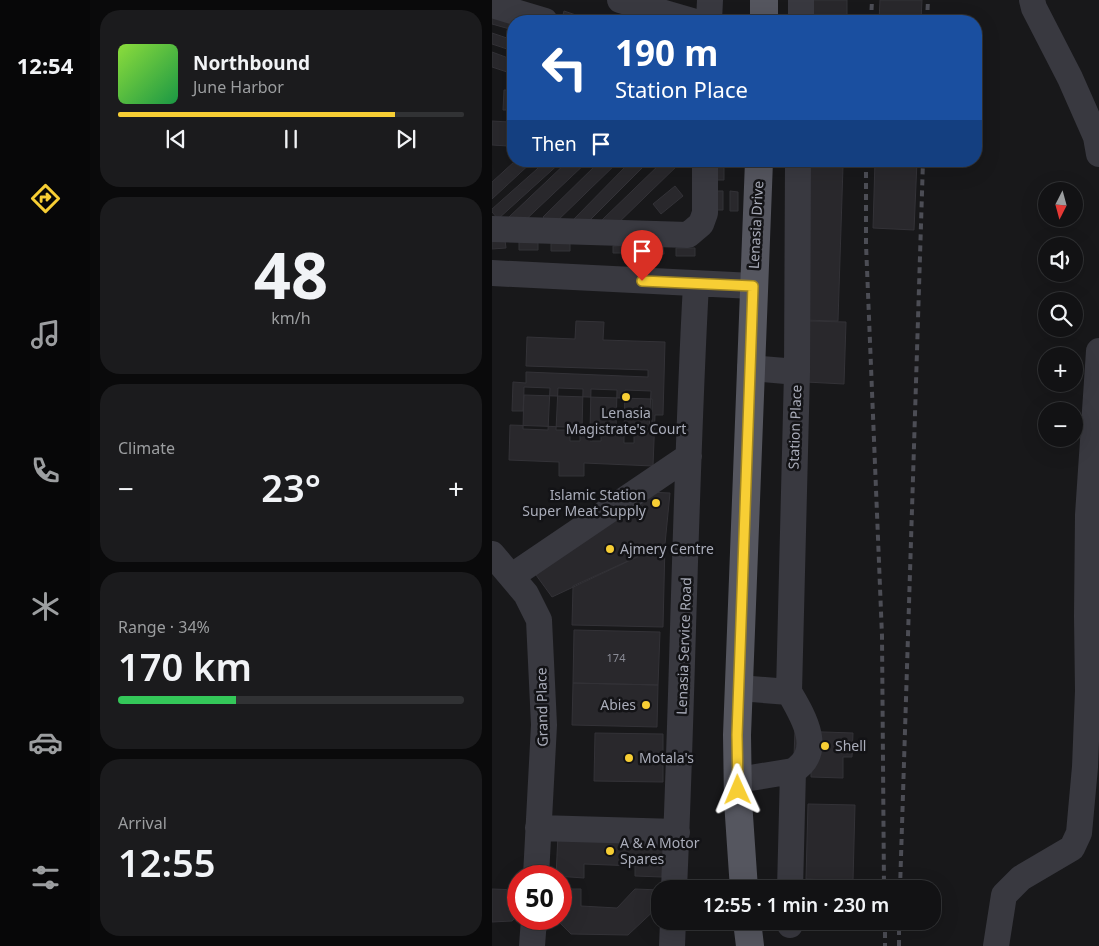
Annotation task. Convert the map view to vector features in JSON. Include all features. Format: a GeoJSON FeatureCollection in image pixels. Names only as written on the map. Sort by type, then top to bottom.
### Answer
{"type":"FeatureCollection","features":[{"type":"Feature","properties":{"kind":"main road"},"geometry":{"type":"LineString","coordinates":[[764,0],[764,15]]}},
{"type":"Feature","properties":{"kind":"main road","name":"Lenasia Drive"},"geometry":{"type":"LineString","coordinates":[[743,880],[738,780],[739,688],[759,167]]}},
{"type":"Feature","properties":{"kind":"main road"},"geometry":{"type":"LineString","coordinates":[[749,930],[750,946]]}},
{"type":"Feature","properties":{"kind":"street"},"geometry":{"type":"LineString","coordinates":[[620,0],[671,15]]}},
{"type":"Feature","properties":{"kind":"street"},"geometry":{"type":"LineString","coordinates":[[709,15],[710,0]]}},
{"type":"Feature","properties":{"kind":"street"},"geometry":{"type":"LineString","coordinates":[[801,0],[801,15]]}},
{"type":"Feature","properties":{"kind":"street"},"geometry":{"type":"LineString","coordinates":[[1032,0],[1034,8],[1070,78],[1096,137],[1098,154]]}},
{"type":"Feature","properties":{"kind":"street"},"geometry":{"type":"LineString","coordinates":[[492,5],[525,15]]}},
{"type":"Feature","properties":{"kind":"street"},"geometry":{"type":"LineString","coordinates":[[492,229],[688,235],[701,224],[705,213],[705,167]]}},
{"type":"Feature","properties":{"kind":"street","name":"Station Place"},"geometry":{"type":"LineString","coordinates":[[789,692],[797,372],[798,167]]}},
{"type":"Feature","properties":{"kind":"street"},"geometry":{"type":"LineString","coordinates":[[492,273],[753,286]]}},
{"type":"Feature","properties":{"kind":"street","name":"Lenasia Service Road"},"geometry":{"type":"LineString","coordinates":[[674,880],[681,743],[696,284]]}},
{"type":"Feature","properties":{"kind":"street"},"geometry":{"type":"LineString","coordinates":[[996,946],[1004,895],[1021,878],[1072,848],[1079,833],[1087,720],[1088,515],[1098,351]]}},
{"type":"Feature","properties":{"kind":"street"},"geometry":{"type":"LineString","coordinates":[[750,368],[797,372]]}},
{"type":"Feature","properties":{"kind":"street"},"geometry":{"type":"LineString","coordinates":[[512,576],[689,456]]}},
{"type":"Feature","properties":{"kind":"street","name":"Grand Place"},"geometry":{"type":"LineString","coordinates":[[492,554],[526,594],[539,620],[544,724],[536,865]]}},
{"type":"Feature","properties":{"kind":"street"},"geometry":{"type":"LineString","coordinates":[[738,780],[793,771],[804,763],[809,749],[807,725],[789,692],[739,688]]}},
{"type":"Feature","properties":{"kind":"street"},"geometry":{"type":"LineString","coordinates":[[790,880],[793,771]]}},
{"type":"Feature","properties":{"kind":"street"},"geometry":{"type":"LineString","coordinates":[[538,828],[677,832]]}},
{"type":"Feature","properties":{"kind":"street"},"geometry":{"type":"LineString","coordinates":[[532,946],[533,930]]}},
{"type":"Feature","properties":{"kind":"street"},"geometry":{"type":"LineString","coordinates":[[672,946],[673,930]]}},
{"type":"Feature","properties":{"kind":"building"},"geometry":{"type":"Polygon","coordinates":[[[812,0],[847,0],[847,15],[812,15],[812,0]]]}},
{"type":"Feature","properties":{"kind":"building"},"geometry":{"type":"Polygon","coordinates":[[[880,0],[922,0],[921,15],[879,15],[880,0]]]}},
{"type":"Feature","properties":{"kind":"building"},"geometry":{"type":"Polygon","coordinates":[[[492,11],[507,18],[507,28],[492,24],[492,11]]]}},
{"type":"Feature","properties":{"kind":"building"},"geometry":{"type":"Polygon","coordinates":[[[564,11],[576,15],[563,15],[564,11]]]}},
{"type":"Feature","properties":{"kind":"building"},"geometry":{"type":"Polygon","coordinates":[[[492,33],[507,38],[507,49],[492,44],[492,33]]]}},
{"type":"Feature","properties":{"kind":"building"},"geometry":{"type":"Polygon","coordinates":[[[492,52],[507,58],[507,72],[492,67],[492,52]]]}},
{"type":"Feature","properties":{"kind":"building"},"geometry":{"type":"Polygon","coordinates":[[[504,90],[507,90],[507,110],[503,110],[504,90]]]}},
{"type":"Feature","properties":{"kind":"building"},"geometry":{"type":"Polygon","coordinates":[[[492,121],[507,122],[507,146],[492,145],[492,121]]]}},
{"type":"Feature","properties":{"kind":"building"},"geometry":{"type":"Polygon","coordinates":[[[508,167],[527,167],[492,199],[492,182],[508,167]]]}},
{"type":"Feature","properties":{"kind":"building"},"geometry":{"type":"Polygon","coordinates":[[[539,167],[555,167],[498,219],[492,212],[492,209],[539,167]]]}},
{"type":"Feature","properties":{"kind":"building"},"geometry":{"type":"Polygon","coordinates":[[[562,167],[582,167],[518,227],[509,217],[562,167]]]}},
{"type":"Feature","properties":{"kind":"building"},"geometry":{"type":"Polygon","coordinates":[[[594,167],[613,167],[552,226],[543,217],[594,167]]]}},
{"type":"Feature","properties":{"kind":"building"},"geometry":{"type":"Polygon","coordinates":[[[625,167],[643,167],[582,228],[573,220],[625,167]]]}},
{"type":"Feature","properties":{"kind":"building"},"geometry":{"type":"Polygon","coordinates":[[[657,167],[676,167],[611,230],[602,220],[657,167]]]}},
{"type":"Feature","properties":{"kind":"building"},"geometry":{"type":"Polygon","coordinates":[[[716,167],[724,167],[724,180],[716,180],[716,167]]]}},
{"type":"Feature","properties":{"kind":"building"},"geometry":{"type":"Polygon","coordinates":[[[807,167],[843,167],[838,321],[801,320],[807,167]]]}},
{"type":"Feature","properties":{"kind":"building"},"geometry":{"type":"Polygon","coordinates":[[[875,167],[917,167],[914,230],[873,228],[875,167]]]}},
{"type":"Feature","properties":{"kind":"building"},"geometry":{"type":"Polygon","coordinates":[[[675,186],[683,196],[661,214],[653,204],[675,186]]]}},
{"type":"Feature","properties":{"kind":"building"},"geometry":{"type":"Polygon","coordinates":[[[715,191],[723,191],[723,210],[715,210],[715,191]]]}},
{"type":"Feature","properties":{"kind":"building"},"geometry":{"type":"Polygon","coordinates":[[[730,191],[738,192],[738,211],[730,211],[730,191]]]}},
{"type":"Feature","properties":{"kind":"building"},"geometry":{"type":"Polygon","coordinates":[[[505,240],[506,248],[492,249],[492,241],[505,240]]]}},
{"type":"Feature","properties":{"kind":"building"},"geometry":{"type":"Polygon","coordinates":[[[519,242],[538,242],[538,250],[519,250],[519,242]]]}},
{"type":"Feature","properties":{"kind":"building"},"geometry":{"type":"Polygon","coordinates":[[[551,243],[570,243],[570,251],[551,251],[551,243]]]}},
{"type":"Feature","properties":{"kind":"building"},"geometry":{"type":"Polygon","coordinates":[[[632,245],[632,253],[613,253],[613,246],[632,245]]]}},
{"type":"Feature","properties":{"kind":"building"},"geometry":{"type":"Polygon","coordinates":[[[663,246],[664,254],[644,255],[644,247],[663,246]]]}},
{"type":"Feature","properties":{"kind":"building"},"geometry":{"type":"Polygon","coordinates":[[[676,248],[695,248],[695,256],[676,256],[676,248]]]}},
{"type":"Feature","properties":{"kind":"building","name":"Lenasia Magistrate's Court"},"geometry":{"type":"Polygon","coordinates":[[[576,321],[604,322],[603,340],[665,342],[663,415],[655,415],[653,466],[584,463],[584,476],[559,476],[559,462],[509,460],[510,425],[652,430],[652,399],[524,395],[523,411],[512,411],[513,382],[526,383],[526,372],[648,377],[648,370],[526,366],[527,337],[575,339],[576,321]],[[570,433],[570,441],[580,441],[580,434],[570,433]],[[591,434],[590,441],[601,441],[601,434],[591,434]],[[624,435],[624,443],[634,443],[634,435],[624,435]]]}},
{"type":"Feature","properties":{"kind":"building"},"geometry":{"type":"Polygon","coordinates":[[[808,321],[846,322],[844,384],[806,382],[808,321]]]}},
{"type":"Feature","properties":{"kind":"building"},"geometry":{"type":"Polygon","coordinates":[[[524,387],[550,388],[548,430],[523,429],[524,387]]]}},
{"type":"Feature","properties":{"kind":"building"},"geometry":{"type":"Polygon","coordinates":[[[558,388],[583,389],[582,430],[556,430],[558,388]]]}},
{"type":"Feature","properties":{"kind":"building"},"geometry":{"type":"Polygon","coordinates":[[[591,389],[617,390],[616,432],[590,431],[591,389]]]}},
{"type":"Feature","properties":{"kind":"building"},"geometry":{"type":"Polygon","coordinates":[[[625,390],[651,391],[649,433],[624,432],[625,390]]]}},
{"type":"Feature","properties":{"kind":"building","name":"Ajmery Centre"},"geometry":{"type":"Polygon","coordinates":[[[647,492],[670,493],[665,544],[552,597],[536,575],[647,492]]]}},
{"type":"Feature","properties":{"kind":"building"},"geometry":{"type":"Polygon","coordinates":[[[665,544],[663,627],[572,625],[573,586],[665,544]]]}},
{"type":"Feature","properties":{"kind":"building"},"geometry":{"type":"Polygon","coordinates":[[[574,630],[660,632],[658,685],[573,683],[574,630]]]}},
{"type":"Feature","properties":{"kind":"building"},"geometry":{"type":"Polygon","coordinates":[[[573,683],[658,685],[657,727],[572,725],[573,683]]]}},
{"type":"Feature","properties":{"kind":"building"},"geometry":{"type":"Polygon","coordinates":[[[795,731],[853,733],[852,757],[843,757],[843,778],[811,777],[811,756],[794,756],[795,731]]]}},
{"type":"Feature","properties":{"kind":"building","name":"Motala's"},"geometry":{"type":"Polygon","coordinates":[[[595,733],[663,734],[663,782],[594,781],[595,733]]]}},
{"type":"Feature","properties":{"kind":"building"},"geometry":{"type":"Polygon","coordinates":[[[808,804],[855,805],[853,880],[806,879],[808,804]]]}},
{"type":"Feature","properties":{"kind":"building","name":"A & A Motor Spares"},"geometry":{"type":"Polygon","coordinates":[[[558,835],[663,838],[662,877],[635,876],[635,866],[584,864],[584,878],[572,877],[572,865],[557,865],[558,835]]]}},
{"type":"Feature","properties":{"kind":"building"},"geometry":{"type":"Polygon","coordinates":[[[492,889],[507,890],[507,921],[492,922],[492,889]]]}},
{"type":"Feature","properties":{"kind":"building"},"geometry":{"type":"Polygon","coordinates":[[[572,889],[581,889],[581,906],[617,908],[635,889],[651,890],[651,913],[628,935],[571,934],[567,930],[572,930],[572,889]]]}},
{"type":"Feature","properties":{"kind":"railway"},"geometry":{"type":"LineString","coordinates":[[871,15],[872,0]]}},
{"type":"Feature","properties":{"kind":"railway"},"geometry":{"type":"LineString","coordinates":[[927,15],[928,0]]}},
{"type":"Feature","properties":{"kind":"railway"},"geometry":{"type":"LineString","coordinates":[[866,167],[866,244],[882,636],[884,880]]}},
{"type":"Feature","properties":{"kind":"railway"},"geometry":{"type":"LineString","coordinates":[[900,880],[923,167]]}},
{"type":"Feature","properties":{"kind":"railway"},"geometry":{"type":"LineString","coordinates":[[885,930],[885,946]]}},
{"type":"Feature","properties":{"kind":"railway"},"geometry":{"type":"LineString","coordinates":[[899,930],[899,946]]}},
{"type":"Feature","properties":{"kind":"place","name":"Lenasia Magistrate's Court"},"geometry":{"type":"Point","coordinates":[626,397]}},
{"type":"Feature","properties":{"kind":"place","name":"Islamic Station Super Meat Supply"},"geometry":{"type":"Point","coordinates":[656,503]}},
{"type":"Feature","properties":{"kind":"place","name":"Ajmery Centre"},"geometry":{"type":"Point","coordinates":[610,549]}},
{"type":"Feature","properties":{"kind":"place","name":"Abies"},"geometry":{"type":"Point","coordinates":[646,705]}},
{"type":"Feature","properties":{"kind":"place","name":"Shell"},"geometry":{"type":"Point","coordinates":[825,746]}},
{"type":"Feature","properties":{"kind":"place","name":"Motala's"},"geometry":{"type":"Point","coordinates":[629,758]}},
{"type":"Feature","properties":{"kind":"place","name":"A & A Motor Spares"},"geometry":{"type":"Point","coordinates":[610,851]}},
{"type":"Feature","properties":{"kind":"route"},"geometry":{"type":"LineString","coordinates":[[642,281],[753,286],[737,735],[738,790]]}}]}
